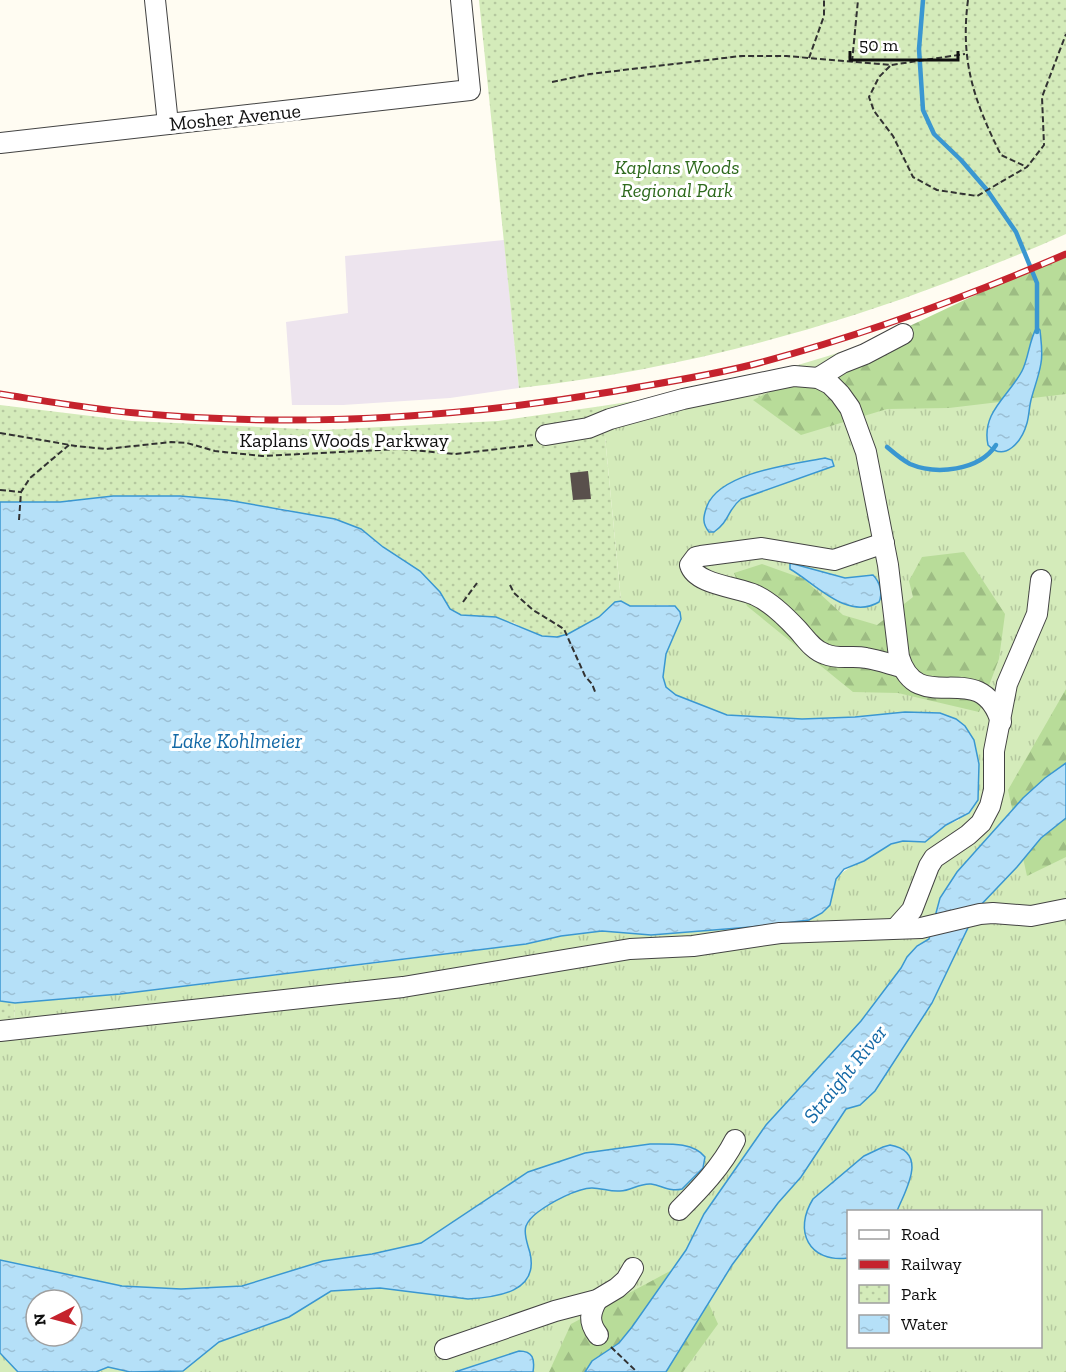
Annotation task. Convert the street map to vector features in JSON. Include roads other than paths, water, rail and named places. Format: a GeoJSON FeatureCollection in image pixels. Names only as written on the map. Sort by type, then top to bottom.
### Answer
{"type":"FeatureCollection","features":[{"type":"Feature","properties":{"kind":"street"},"geometry":{"type":"LineString","coordinates":[[155,0],[168,124]]}},
{"type":"Feature","properties":{"kind":"street","name":"Mosher Avenue"},"geometry":{"type":"LineString","coordinates":[[0,144],[470,90],[461,0]]}},
{"type":"Feature","properties":{"kind":"street"},"geometry":{"type":"LineString","coordinates":[[818,378],[842,363],[903,334]]}},
{"type":"Feature","properties":{"kind":"street"},"geometry":{"type":"LineString","coordinates":[[540,440],[683,399],[778,379],[806,376],[818,378],[830,384],[850,408],[866,452],[884,543],[902,667],[911,679],[925,687],[961,688],[981,692],[993,702],[1001,722]]}},
{"type":"Feature","properties":{"kind":"street"},"geometry":{"type":"LineString","coordinates":[[884,543],[834,560],[778,549],[754,548],[696,557],[690,565],[696,574],[706,580],[755,595],[766,601],[823,654],[838,658],[866,658],[902,667]]}},
{"type":"Feature","properties":{"kind":"street"},"geometry":{"type":"LineString","coordinates":[[896,928],[912,910],[934,858],[968,835],[981,823],[986,814],[994,790],[994,751],[1007,684],[1037,614],[1041,580]]}},
{"type":"Feature","properties":{"kind":"street"},"geometry":{"type":"LineString","coordinates":[[0,1030],[403,987],[621,950],[693,946],[780,933],[921,928],[980,914],[1031,916],[1066,909]]}},
{"type":"Feature","properties":{"kind":"street"},"geometry":{"type":"LineString","coordinates":[[679,1210],[700,1188],[730,1148]]}},
{"type":"Feature","properties":{"kind":"street"},"geometry":{"type":"LineString","coordinates":[[445,1349],[538,1317],[597,1300],[626,1280],[633,1268]]}},
{"type":"Feature","properties":{"kind":"street"},"geometry":{"type":"LineString","coordinates":[[597,1300],[590,1317],[593,1329],[598,1335]]}},
{"type":"Feature","properties":{"kind":"water"},"geometry":{"type":"Polygon","coordinates":[[[1037,327],[1040,330],[1042,359],[1025,430],[1012,448],[1001,452],[994,450],[988,445],[987,433],[992,414],[1022,371],[1037,327]]]}},
{"type":"Feature","properties":{"kind":"water"},"geometry":{"type":"Polygon","coordinates":[[[825,458],[832,460],[834,466],[741,499],[714,532],[709,532],[705,526],[707,506],[715,494],[727,485],[742,477],[777,467],[825,458]]]}},
{"type":"Feature","properties":{"kind":"water","name":"Lake Kohlmeier"},"geometry":{"type":"Polygon","coordinates":[[[113,496],[180,496],[227,500],[335,519],[361,529],[383,547],[420,571],[440,592],[450,609],[461,615],[496,617],[542,636],[557,637],[568,634],[599,617],[615,602],[621,601],[630,606],[675,606],[680,612],[681,619],[666,654],[663,677],[666,687],[676,695],[727,715],[802,719],[905,712],[940,713],[956,719],[965,726],[974,740],[979,764],[978,800],[969,813],[946,825],[925,842],[903,841],[891,844],[864,861],[844,869],[836,879],[830,905],[822,913],[809,920],[651,935],[602,931],[561,936],[526,944],[120,994],[15,1003],[0,1001],[0,502],[60,502],[113,496]]]}},
{"type":"Feature","properties":{"kind":"water"},"geometry":{"type":"Polygon","coordinates":[[[790,563],[845,578],[873,575],[880,588],[879,602],[867,607],[843,604],[790,569],[790,563]]]}},
{"type":"Feature","properties":{"kind":"water","name":"Straight River"},"geometry":{"type":"Polygon","coordinates":[[[1066,763],[1066,818],[1041,838],[977,909],[932,1003],[875,1091],[860,1105],[846,1109],[801,1177],[778,1203],[732,1265],[666,1372],[585,1372],[592,1361],[619,1343],[632,1327],[686,1250],[704,1214],[766,1125],[861,1021],[907,957],[917,946],[929,939],[940,898],[957,872],[1023,798],[1066,763]]]}},
{"type":"Feature","properties":{"kind":"water"},"geometry":{"type":"Polygon","coordinates":[[[650,1144],[687,1146],[705,1157],[703,1168],[682,1189],[670,1189],[651,1184],[620,1191],[586,1189],[579,1190],[543,1208],[531,1218],[525,1229],[531,1266],[528,1276],[514,1290],[503,1294],[468,1299],[380,1288],[331,1291],[289,1317],[219,1342],[183,1371],[130,1372],[108,1367],[96,1372],[18,1372],[0,1353],[0,1260],[122,1286],[181,1289],[242,1286],[323,1261],[372,1254],[421,1243],[528,1172],[585,1153],[650,1144]]]}},
{"type":"Feature","properties":{"kind":"water"},"geometry":{"type":"Polygon","coordinates":[[[890,1145],[902,1149],[909,1155],[912,1163],[909,1182],[897,1210],[847,1210],[847,1258],[823,1255],[808,1242],[805,1233],[807,1211],[813,1199],[864,1156],[890,1145]]]}},
{"type":"Feature","properties":{"kind":"water"},"geometry":{"type":"Polygon","coordinates":[[[519,1351],[527,1352],[532,1357],[533,1372],[455,1372],[519,1351]]]}},
{"type":"Feature","properties":{"kind":"waterway"},"geometry":{"type":"LineString","coordinates":[[923,0],[919,49],[923,110],[934,134],[987,190],[1016,232],[1037,283],[1037,332]]}},
{"type":"Feature","properties":{"kind":"waterway"},"geometry":{"type":"LineString","coordinates":[[887,447],[910,464],[944,470],[979,460],[996,445]]}},
{"type":"Feature","properties":{"kind":"railway"},"geometry":{"type":"LineString","coordinates":[[0,394],[119,411],[256,420],[377,418],[497,408],[616,391],[751,365],[910,316],[1066,254]]}},
{"type":"Feature","properties":{"kind":"park label","name":"Kaplans Woods Regional Park"},"geometry":{"type":"Point","coordinates":[677,178]}}]}
